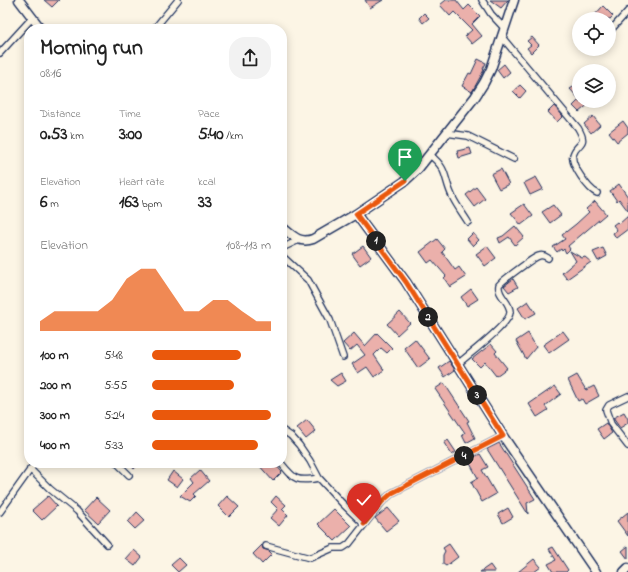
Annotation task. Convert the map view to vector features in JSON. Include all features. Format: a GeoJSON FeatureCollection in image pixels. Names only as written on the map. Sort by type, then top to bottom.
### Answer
{"type":"FeatureCollection","features":[{"type":"Feature","properties":{"kind":"street"},"geometry":{"type":"LineString","coordinates":[[19,0],[38,24]]}},
{"type":"Feature","properties":{"kind":"street"},"geometry":{"type":"LineString","coordinates":[[158,24],[178,0]]}},
{"type":"Feature","properties":{"kind":"street"},"geometry":{"type":"LineString","coordinates":[[482,0],[491,14],[504,28]]}},
{"type":"Feature","properties":{"kind":"street"},"geometry":{"type":"LineString","coordinates":[[287,231],[299,240],[306,241],[313,239],[356,214],[405,181],[418,169],[475,98],[484,83],[497,54],[501,36],[514,0]]}},
{"type":"Feature","properties":{"kind":"street"},"geometry":{"type":"LineString","coordinates":[[616,24],[628,11]]}},
{"type":"Feature","properties":{"kind":"street"},"geometry":{"type":"LineString","coordinates":[[25,24],[32,16]]}},
{"type":"Feature","properties":{"kind":"street"},"geometry":{"type":"LineString","coordinates":[[0,53],[24,25]]}},
{"type":"Feature","properties":{"kind":"street"},"geometry":{"type":"LineString","coordinates":[[501,36],[578,128],[583,140],[572,156],[572,160],[593,191],[597,193]]}},
{"type":"Feature","properties":{"kind":"street"},"geometry":{"type":"LineString","coordinates":[[446,133],[468,136],[514,159]]}},
{"type":"Feature","properties":{"kind":"street"},"geometry":{"type":"LineString","coordinates":[[430,155],[443,168],[453,198],[468,222]]}},
{"type":"Feature","properties":{"kind":"street"},"geometry":{"type":"LineString","coordinates":[[356,214],[406,282],[503,436],[596,572]]}},
{"type":"Feature","properties":{"kind":"street"},"geometry":{"type":"LineString","coordinates":[[287,246],[299,240]]}},
{"type":"Feature","properties":{"kind":"street"},"geometry":{"type":"LineString","coordinates":[[458,364],[501,327],[509,318],[511,313],[509,307],[499,293],[499,285],[531,260],[539,256],[548,258]]}},
{"type":"Feature","properties":{"kind":"street"},"geometry":{"type":"LineString","coordinates":[[287,261],[308,280],[330,320],[343,358]]}},
{"type":"Feature","properties":{"kind":"street"},"geometry":{"type":"LineString","coordinates":[[628,396],[609,405],[606,410],[611,424],[628,446]]}},
{"type":"Feature","properties":{"kind":"street"},"geometry":{"type":"LineString","coordinates":[[287,433],[299,445],[319,478],[364,524]]}},
{"type":"Feature","properties":{"kind":"street"},"geometry":{"type":"LineString","coordinates":[[266,546],[310,558],[333,548],[343,548],[349,544],[382,502],[392,493],[503,436]]}},
{"type":"Feature","properties":{"kind":"street"},"geometry":{"type":"LineString","coordinates":[[122,468],[129,476]]}},
{"type":"Feature","properties":{"kind":"street"},"geometry":{"type":"LineString","coordinates":[[286,468],[296,479],[302,480],[319,478]]}},
{"type":"Feature","properties":{"kind":"street"},"geometry":{"type":"LineString","coordinates":[[0,512],[30,469],[50,489],[77,511],[107,544]]}},
{"type":"Feature","properties":{"kind":"street"},"geometry":{"type":"LineString","coordinates":[[624,572],[628,568]]}},
{"type":"Feature","properties":{"kind":"building"},"geometry":{"type":"Polygon","coordinates":[[[44,0],[59,0],[52,7],[44,0]]]}},
{"type":"Feature","properties":{"kind":"building"},"geometry":{"type":"Polygon","coordinates":[[[365,0],[383,0],[370,8],[365,0]]]}},
{"type":"Feature","properties":{"kind":"building"},"geometry":{"type":"Polygon","coordinates":[[[446,0],[456,0],[464,10],[469,5],[480,16],[472,24],[482,36],[472,44],[465,36],[472,30],[454,12],[450,16],[440,5],[446,0]]]}},
{"type":"Feature","properties":{"kind":"building"},"geometry":{"type":"Polygon","coordinates":[[[490,0],[508,0],[501,8],[490,0]]]}},
{"type":"Feature","properties":{"kind":"building"},"geometry":{"type":"Polygon","coordinates":[[[603,6],[609,12],[597,12],[603,6]]]}},
{"type":"Feature","properties":{"kind":"building"},"geometry":{"type":"Polygon","coordinates":[[[424,13],[429,18],[423,23],[419,18],[424,13]]]}},
{"type":"Feature","properties":{"kind":"building"},"geometry":{"type":"Polygon","coordinates":[[[532,37],[539,45],[531,53],[527,48],[531,45],[527,41],[532,37]]]}},
{"type":"Feature","properties":{"kind":"building"},"geometry":{"type":"Polygon","coordinates":[[[478,59],[486,63],[483,69],[484,70],[472,92],[462,86],[469,73],[471,74],[478,59]]]}},
{"type":"Feature","properties":{"kind":"building"},"geometry":{"type":"Polygon","coordinates":[[[504,64],[510,72],[503,78],[497,70],[504,64]]]}},
{"type":"Feature","properties":{"kind":"building"},"geometry":{"type":"Polygon","coordinates":[[[520,85],[526,91],[520,98],[513,91],[520,85]]]}},
{"type":"Feature","properties":{"kind":"building"},"geometry":{"type":"Polygon","coordinates":[[[554,106],[563,116],[557,122],[548,112],[554,106]]]}},
{"type":"Feature","properties":{"kind":"building"},"geometry":{"type":"Polygon","coordinates":[[[575,108],[584,108],[579,112],[575,108]]]}},
{"type":"Feature","properties":{"kind":"building"},"geometry":{"type":"Polygon","coordinates":[[[593,116],[600,125],[591,133],[584,124],[593,116]]]}},
{"type":"Feature","properties":{"kind":"building"},"geometry":{"type":"Polygon","coordinates":[[[623,121],[628,128],[628,133],[617,142],[609,132],[623,121]]]}},
{"type":"Feature","properties":{"kind":"building"},"geometry":{"type":"Polygon","coordinates":[[[470,148],[472,154],[459,158],[457,151],[470,148]]]}},
{"type":"Feature","properties":{"kind":"building"},"geometry":{"type":"Polygon","coordinates":[[[501,169],[509,184],[499,189],[491,174],[501,169]]]}},
{"type":"Feature","properties":{"kind":"building"},"geometry":{"type":"Polygon","coordinates":[[[536,177],[543,189],[530,195],[524,183],[536,177]]]}},
{"type":"Feature","properties":{"kind":"building"},"geometry":{"type":"Polygon","coordinates":[[[619,184],[628,197],[628,211],[619,199],[617,201],[610,191],[619,184]]]}},
{"type":"Feature","properties":{"kind":"building"},"geometry":{"type":"Polygon","coordinates":[[[476,187],[485,199],[475,207],[466,195],[476,187]]]}},
{"type":"Feature","properties":{"kind":"building"},"geometry":{"type":"Polygon","coordinates":[[[595,201],[606,214],[568,246],[570,249],[566,253],[564,249],[557,252],[553,247],[565,239],[562,235],[589,212],[586,209],[595,201]]]}},
{"type":"Feature","properties":{"kind":"building"},"geometry":{"type":"Polygon","coordinates":[[[524,204],[533,216],[521,225],[511,213],[524,204]]]}},
{"type":"Feature","properties":{"kind":"building"},"geometry":{"type":"Polygon","coordinates":[[[553,205],[561,215],[550,223],[542,212],[553,205]]]}},
{"type":"Feature","properties":{"kind":"building"},"geometry":{"type":"Polygon","coordinates":[[[628,216],[628,229],[616,238],[613,233],[617,230],[613,225],[617,222],[619,224],[628,216]]]}},
{"type":"Feature","properties":{"kind":"building"},"geometry":{"type":"Polygon","coordinates":[[[515,226],[524,237],[515,245],[509,237],[500,243],[498,238],[503,236],[515,226]]]}},
{"type":"Feature","properties":{"kind":"building"},"geometry":{"type":"Polygon","coordinates":[[[473,233],[479,240],[473,246],[467,239],[473,233]]]}},
{"type":"Feature","properties":{"kind":"building"},"geometry":{"type":"Polygon","coordinates":[[[437,239],[445,249],[442,252],[455,270],[459,267],[466,277],[450,287],[444,278],[446,276],[432,260],[428,263],[420,252],[437,239]]]}},
{"type":"Feature","properties":{"kind":"building"},"geometry":{"type":"Polygon","coordinates":[[[363,246],[371,257],[360,265],[352,254],[363,246]]]}},
{"type":"Feature","properties":{"kind":"building"},"geometry":{"type":"Polygon","coordinates":[[[487,246],[496,258],[485,266],[476,254],[487,246]]]}},
{"type":"Feature","properties":{"kind":"building"},"geometry":{"type":"Polygon","coordinates":[[[603,248],[607,256],[598,261],[593,252],[603,248]]]}},
{"type":"Feature","properties":{"kind":"building"},"geometry":{"type":"Polygon","coordinates":[[[570,251],[582,258],[585,257],[591,262],[567,279],[562,273],[576,261],[570,251]]]}},
{"type":"Feature","properties":{"kind":"building"},"geometry":{"type":"Polygon","coordinates":[[[513,279],[518,287],[509,292],[504,286],[513,279]]]}},
{"type":"Feature","properties":{"kind":"building"},"geometry":{"type":"Polygon","coordinates":[[[471,289],[478,299],[467,306],[461,297],[471,289]]]}},
{"type":"Feature","properties":{"kind":"building"},"geometry":{"type":"Polygon","coordinates":[[[528,301],[536,313],[525,319],[518,308],[528,301]]]}},
{"type":"Feature","properties":{"kind":"building"},"geometry":{"type":"Polygon","coordinates":[[[400,312],[410,323],[397,335],[387,324],[400,312]]]}},
{"type":"Feature","properties":{"kind":"building"},"geometry":{"type":"Polygon","coordinates":[[[563,331],[569,339],[549,353],[543,345],[563,331]]]}},
{"type":"Feature","properties":{"kind":"building"},"geometry":{"type":"Polygon","coordinates":[[[354,333],[365,346],[377,333],[392,348],[387,353],[381,348],[374,355],[384,370],[374,377],[367,367],[358,373],[352,364],[365,355],[357,345],[350,351],[343,343],[354,333]]]}},
{"type":"Feature","properties":{"kind":"building"},"geometry":{"type":"Polygon","coordinates":[[[528,333],[536,347],[526,359],[516,341],[528,333]]]}},
{"type":"Feature","properties":{"kind":"building"},"geometry":{"type":"Polygon","coordinates":[[[415,339],[430,359],[418,368],[404,348],[415,339]]]}},
{"type":"Feature","properties":{"kind":"building"},"geometry":{"type":"Polygon","coordinates":[[[491,344],[497,351],[495,353],[507,368],[496,376],[485,362],[480,367],[472,359],[491,344]]]}},
{"type":"Feature","properties":{"kind":"building"},"geometry":{"type":"Polygon","coordinates":[[[449,361],[455,370],[445,377],[439,368],[449,361]]]}},
{"type":"Feature","properties":{"kind":"building"},"geometry":{"type":"Polygon","coordinates":[[[341,373],[346,381],[337,386],[330,380],[341,373]]]}},
{"type":"Feature","properties":{"kind":"building"},"geometry":{"type":"Polygon","coordinates":[[[577,375],[586,390],[594,386],[599,396],[585,404],[582,399],[578,401],[568,380],[577,375]]]}},
{"type":"Feature","properties":{"kind":"building"},"geometry":{"type":"Polygon","coordinates":[[[444,383],[469,421],[467,422],[475,438],[466,443],[462,435],[465,433],[435,389],[444,383]]]}},
{"type":"Feature","properties":{"kind":"building"},"geometry":{"type":"Polygon","coordinates":[[[555,386],[561,394],[545,406],[548,410],[537,417],[529,404],[555,386]]]}},
{"type":"Feature","properties":{"kind":"building"},"geometry":{"type":"Polygon","coordinates":[[[624,412],[628,419],[628,423],[620,428],[613,418],[624,412]]]}},
{"type":"Feature","properties":{"kind":"building"},"geometry":{"type":"Polygon","coordinates":[[[307,420],[316,431],[306,439],[297,428],[307,420]]]}},
{"type":"Feature","properties":{"kind":"building"},"geometry":{"type":"Polygon","coordinates":[[[606,423],[612,433],[604,439],[597,429],[606,423]]]}},
{"type":"Feature","properties":{"kind":"building"},"geometry":{"type":"Polygon","coordinates":[[[448,440],[456,452],[452,455],[444,443],[448,440]]]}},
{"type":"Feature","properties":{"kind":"building"},"geometry":{"type":"Polygon","coordinates":[[[499,443],[535,499],[527,503],[528,514],[487,449],[499,443]]]}},
{"type":"Feature","properties":{"kind":"building"},"geometry":{"type":"Polygon","coordinates":[[[480,454],[488,467],[482,470],[496,494],[482,502],[471,482],[478,478],[468,460],[480,454]]]}},
{"type":"Feature","properties":{"kind":"building"},"geometry":{"type":"Polygon","coordinates":[[[261,468],[278,468],[282,472],[273,481],[261,468]]]}},
{"type":"Feature","properties":{"kind":"building"},"geometry":{"type":"Polygon","coordinates":[[[200,470],[209,481],[194,494],[196,496],[190,502],[180,496],[194,482],[191,478],[200,470]]]}},
{"type":"Feature","properties":{"kind":"building"},"geometry":{"type":"Polygon","coordinates":[[[173,471],[183,479],[177,487],[167,480],[173,471]]]}},
{"type":"Feature","properties":{"kind":"building"},"geometry":{"type":"Polygon","coordinates":[[[48,496],[57,506],[42,520],[32,510],[48,496]]]}},
{"type":"Feature","properties":{"kind":"building"},"geometry":{"type":"Polygon","coordinates":[[[227,496],[239,507],[229,517],[218,506],[227,496]]]}},
{"type":"Feature","properties":{"kind":"building"},"geometry":{"type":"Polygon","coordinates":[[[276,496],[286,505],[282,509],[288,515],[279,526],[270,518],[278,509],[271,502],[276,496]]]}},
{"type":"Feature","properties":{"kind":"building"},"geometry":{"type":"Polygon","coordinates":[[[96,497],[110,510],[98,523],[84,510],[96,497]]]}},
{"type":"Feature","properties":{"kind":"building"},"geometry":{"type":"Polygon","coordinates":[[[388,508],[399,521],[386,531],[375,518],[388,508]]]}},
{"type":"Feature","properties":{"kind":"building"},"geometry":{"type":"Polygon","coordinates":[[[508,508],[513,517],[503,523],[498,514],[508,508]]]}},
{"type":"Feature","properties":{"kind":"building"},"geometry":{"type":"Polygon","coordinates":[[[334,509],[351,526],[335,541],[318,524],[334,509]]]}},
{"type":"Feature","properties":{"kind":"building"},"geometry":{"type":"Polygon","coordinates":[[[137,512],[145,520],[135,529],[128,522],[137,512]]]}},
{"type":"Feature","properties":{"kind":"building"},"geometry":{"type":"Polygon","coordinates":[[[628,512],[628,536],[617,521],[628,512]]]}},
{"type":"Feature","properties":{"kind":"building"},"geometry":{"type":"Polygon","coordinates":[[[449,544],[458,557],[446,566],[443,564],[443,555],[445,551],[443,548],[449,544]]]}},
{"type":"Feature","properties":{"kind":"building"},"geometry":{"type":"Polygon","coordinates":[[[262,545],[263,549],[272,554],[262,564],[253,554],[262,545]]]}},
{"type":"Feature","properties":{"kind":"building"},"geometry":{"type":"Polygon","coordinates":[[[628,546],[628,559],[622,551],[628,546]]]}},
{"type":"Feature","properties":{"kind":"building"},"geometry":{"type":"Polygon","coordinates":[[[553,547],[568,570],[566,572],[553,572],[548,564],[556,560],[549,549],[553,547]]]}},
{"type":"Feature","properties":{"kind":"building"},"geometry":{"type":"Polygon","coordinates":[[[134,550],[142,557],[135,566],[126,559],[134,550]]]}},
{"type":"Feature","properties":{"kind":"building"},"geometry":{"type":"Polygon","coordinates":[[[179,558],[186,565],[178,572],[171,565],[179,558]]]}},
{"type":"Feature","properties":{"kind":"building"},"geometry":{"type":"Polygon","coordinates":[[[534,559],[541,567],[534,572],[518,572],[534,559]]]}},
{"type":"Feature","properties":{"kind":"building"},"geometry":{"type":"Polygon","coordinates":[[[490,565],[495,572],[480,572],[490,565]]]}},
{"type":"Feature","properties":{"kind":"route"},"geometry":{"type":"LineString","coordinates":[[364,524],[382,502],[392,493],[503,436],[406,282],[356,214],[405,181]]}}]}
